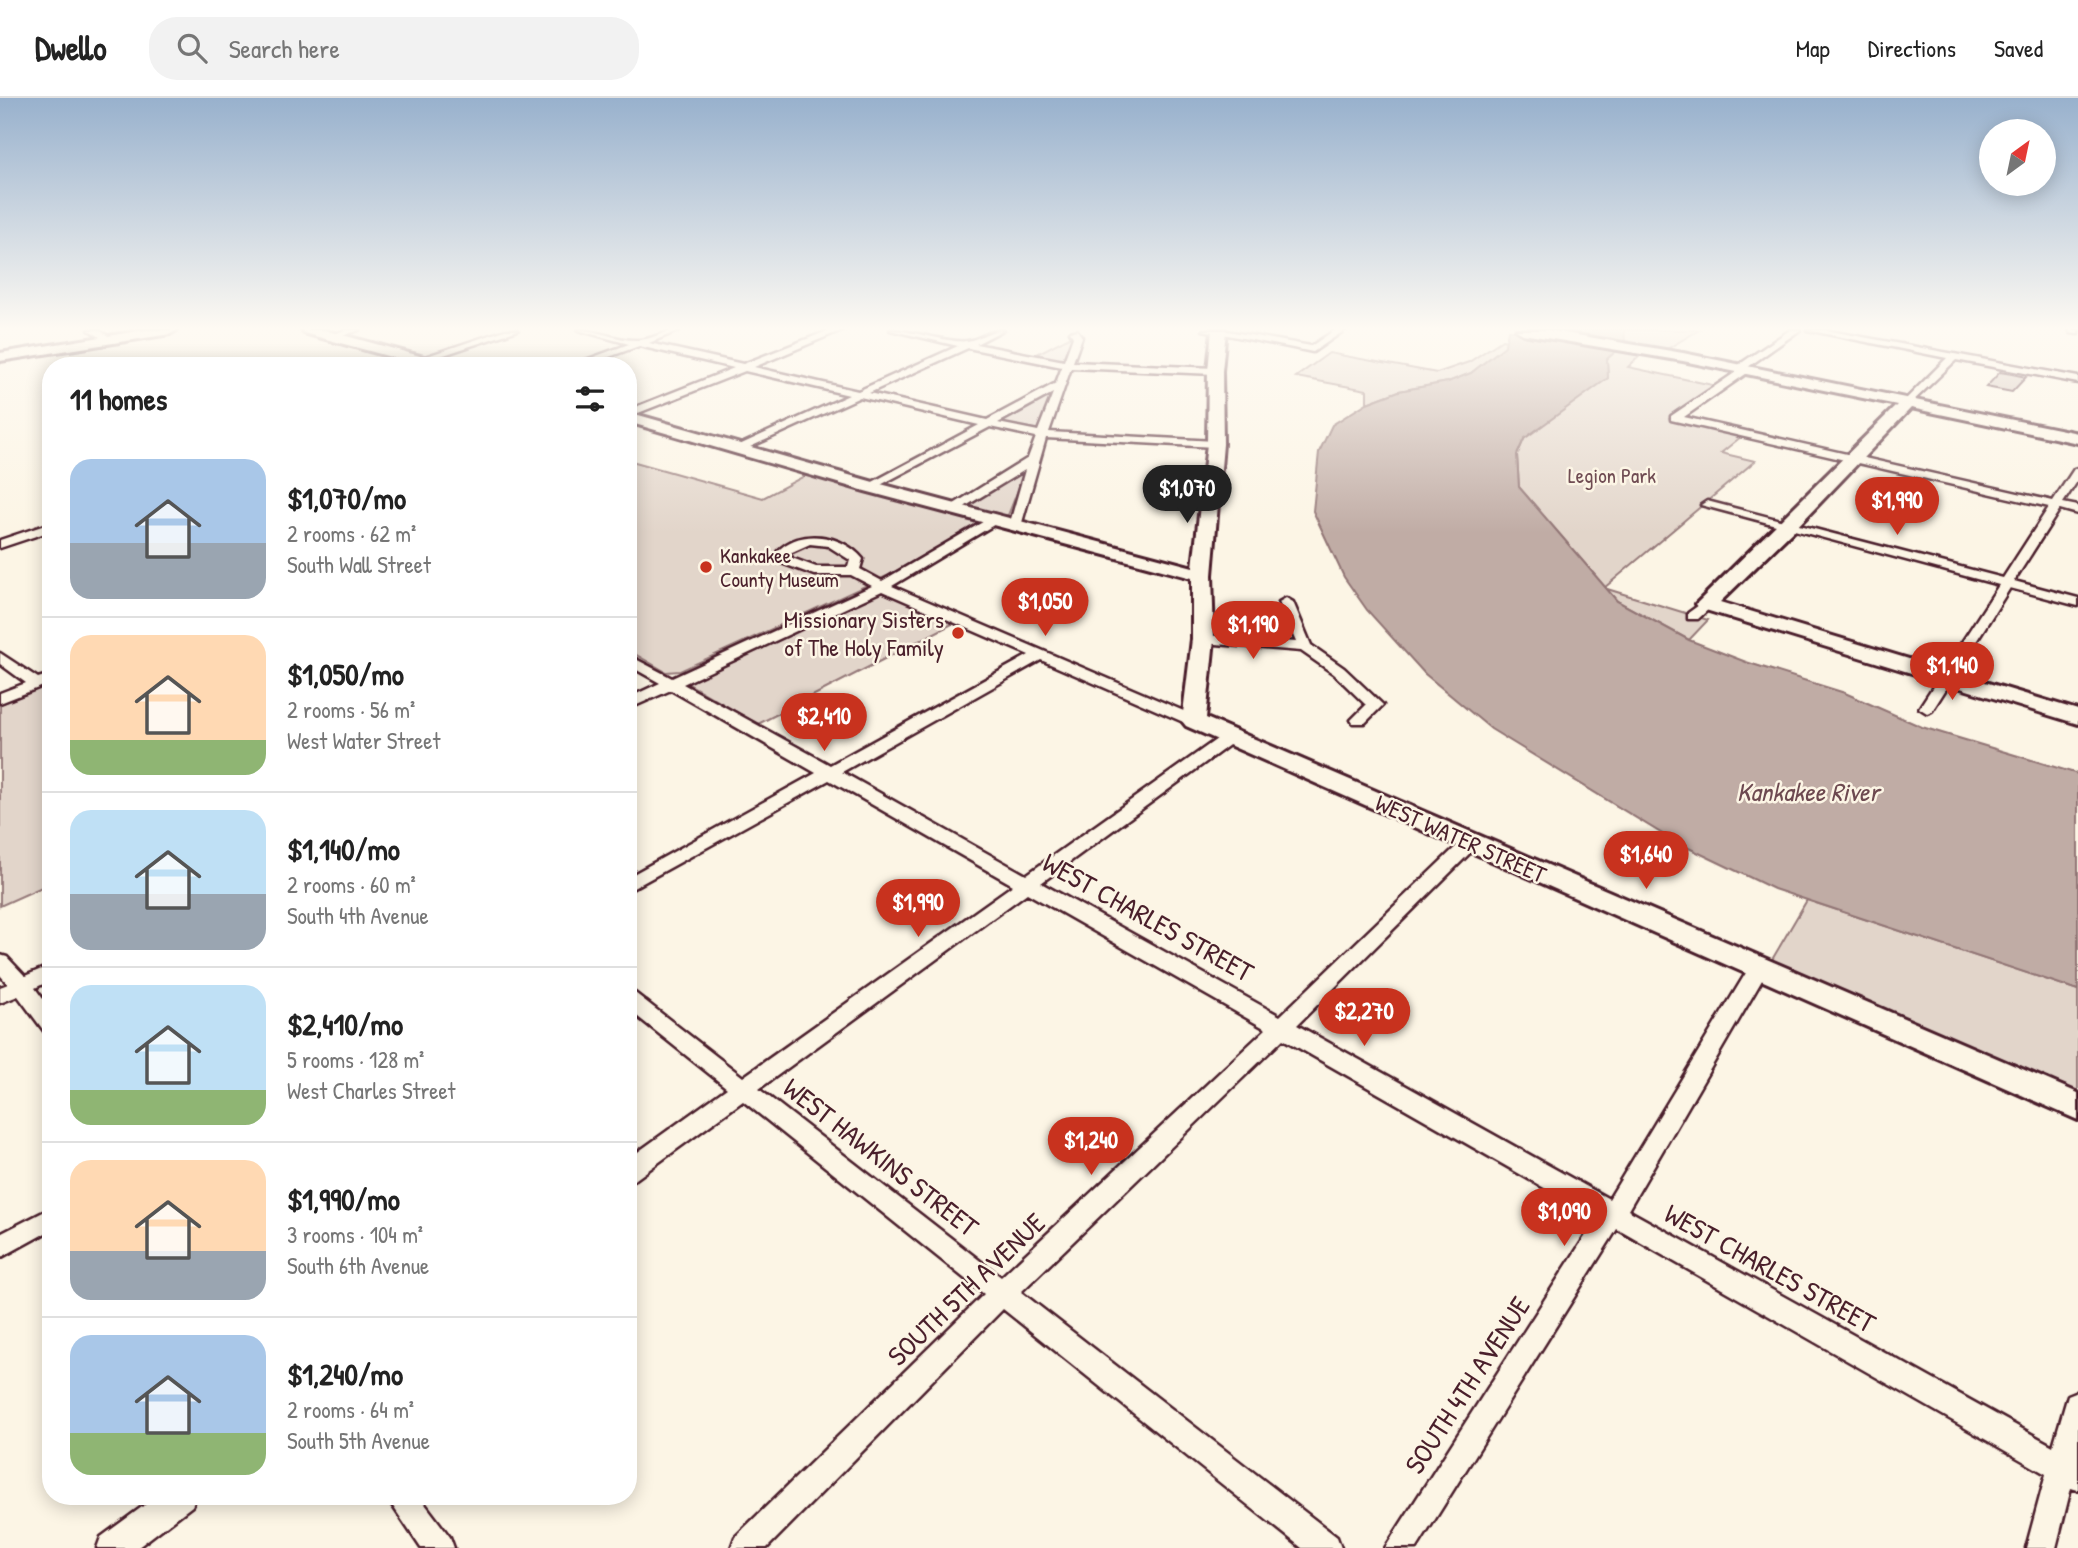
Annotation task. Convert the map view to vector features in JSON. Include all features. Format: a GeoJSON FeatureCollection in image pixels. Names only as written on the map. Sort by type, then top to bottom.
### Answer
{"type":"FeatureCollection","features":[{"type":"Feature","properties":{"kind":"main road"},"geometry":{"type":"LineString","coordinates":[[1882,398],[2078,438]]}},
{"type":"Feature","properties":{"kind":"street"},"geometry":{"type":"LineString","coordinates":[[637,411],[671,398]]}},
{"type":"Feature","properties":{"kind":"street"},"geometry":{"type":"LineString","coordinates":[[739,449],[851,398]]}},
{"type":"Feature","properties":{"kind":"street"},"geometry":{"type":"LineString","coordinates":[[875,398],[1044,435],[1215,444]]}},
{"type":"Feature","properties":{"kind":"street"},"geometry":{"type":"LineString","coordinates":[[871,487],[1036,398]]}},
{"type":"Feature","properties":{"kind":"street"},"geometry":{"type":"LineString","coordinates":[[1015,526],[1033,460],[1057,398]]}},
{"type":"Feature","properties":{"kind":"street"},"geometry":{"type":"LineString","coordinates":[[1194,721],[1203,639],[1202,575],[1215,444],[1215,398]]}},
{"type":"Feature","properties":{"kind":"street"},"geometry":{"type":"LineString","coordinates":[[1704,398],[1675,418],[2078,510]]}},
{"type":"Feature","properties":{"kind":"street"},"geometry":{"type":"LineString","coordinates":[[1913,398],[1788,526],[1700,610],[1946,677],[2078,717]]}},
{"type":"Feature","properties":{"kind":"street"},"geometry":{"type":"LineString","coordinates":[[637,418],[871,487],[1202,575]]}},
{"type":"Feature","properties":{"kind":"street"},"geometry":{"type":"LineString","coordinates":[[952,509],[1033,460]]}},
{"type":"Feature","properties":{"kind":"street"},"geometry":{"type":"LineString","coordinates":[[1927,708],[2078,471]]}},
{"type":"Feature","properties":{"kind":"street"},"geometry":{"type":"LineString","coordinates":[[1707,505],[2078,602]]}},
{"type":"Feature","properties":{"kind":"street"},"geometry":{"type":"LineString","coordinates":[[637,700],[882,586],[993,520]]}},
{"type":"Feature","properties":{"kind":"street"},"geometry":{"type":"LineString","coordinates":[[0,544],[42,530]]}},
{"type":"Feature","properties":{"kind":"street"},"geometry":{"type":"LineString","coordinates":[[824,541],[854,554],[857,562],[853,571],[814,571],[786,560],[783,552],[794,543],[824,541]]}},
{"type":"Feature","properties":{"kind":"street","name":"WEST WATER STREET"},"geometry":{"type":"LineString","coordinates":[[853,571],[882,586],[2078,1107]]}},
{"type":"Feature","properties":{"kind":"street"},"geometry":{"type":"LineString","coordinates":[[1286,602],[1305,647]]}},
{"type":"Feature","properties":{"kind":"street"},"geometry":{"type":"LineString","coordinates":[[1203,639],[1305,647],[1339,671],[1375,705],[1359,720]]}},
{"type":"Feature","properties":{"kind":"street"},"geometry":{"type":"LineString","coordinates":[[637,880],[1039,654]]}},
{"type":"Feature","properties":{"kind":"street"},"geometry":{"type":"LineString","coordinates":[[0,657],[42,680]]}},
{"type":"Feature","properties":{"kind":"street","name":"WEST CHARLES STREET"},"geometry":{"type":"LineString","coordinates":[[637,664],[2070,1471]]}},
{"type":"Feature","properties":{"kind":"street"},"geometry":{"type":"LineString","coordinates":[[0,698],[42,682]]}},
{"type":"Feature","properties":{"kind":"street"},"geometry":{"type":"LineString","coordinates":[[637,1165],[1230,737]]}},
{"type":"Feature","properties":{"kind":"street","name":"SOUTH 5TH AVENUE"},"geometry":{"type":"LineString","coordinates":[[746,1548],[1002,1293],[1282,1027],[1471,842]]}},
{"type":"Feature","properties":{"kind":"street"},"geometry":{"type":"LineString","coordinates":[[0,962],[42,1014]]}},
{"type":"Feature","properties":{"kind":"street","name":"SOUTH 4TH AVENUE"},"geometry":{"type":"LineString","coordinates":[[1400,1548],[1614,1214],[1759,968]]}},
{"type":"Feature","properties":{"kind":"street"},"geometry":{"type":"LineString","coordinates":[[0,996],[42,976]]}},
{"type":"Feature","properties":{"kind":"street","name":"WEST HAWKINS STREET"},"geometry":{"type":"LineString","coordinates":[[637,1005],[1326,1548]]}},
{"type":"Feature","properties":{"kind":"street"},"geometry":{"type":"LineString","coordinates":[[0,1247],[42,1223]]}},
{"type":"Feature","properties":{"kind":"street"},"geometry":{"type":"LineString","coordinates":[[2041,1548],[2070,1471],[2078,1404]]}},
{"type":"Feature","properties":{"kind":"street"},"geometry":{"type":"LineString","coordinates":[[112,1548],[171,1505]]}},
{"type":"Feature","properties":{"kind":"street"},"geometry":{"type":"LineString","coordinates":[[408,1505],[439,1548]]}},
{"type":"Feature","properties":{"kind":"green space"},"geometry":{"type":"Polygon","coordinates":[[[1044,398],[1051,398],[1039,431],[996,423],[1044,398]]]}},
{"type":"Feature","properties":{"kind":"green space"},"geometry":{"type":"Polygon","coordinates":[[[1367,398],[1381,398],[1367,403],[1367,398]]]}},
{"type":"Feature","properties":{"kind":"green space","name":"Legion Park"},"geometry":{"type":"Polygon","coordinates":[[[1580,398],[1700,398],[1670,418],[1742,436],[1721,453],[1755,461],[1605,587],[1519,487],[1517,455],[1525,437],[1580,398]]]}},
{"type":"Feature","properties":{"kind":"green space"},"geometry":{"type":"Polygon","coordinates":[[[637,463],[763,498],[808,474],[981,522],[887,576],[680,671],[666,672],[637,655],[637,463]]]}},
{"type":"Feature","properties":{"kind":"green space"},"geometry":{"type":"Polygon","coordinates":[[[1018,473],[1024,475],[1008,515],[1000,516],[965,507],[1018,473]]]}},
{"type":"Feature","properties":{"kind":"green space"},"geometry":{"type":"Polygon","coordinates":[[[1606,589],[1708,620],[1689,640],[1617,601],[1606,589]]]}},
{"type":"Feature","properties":{"kind":"green space"},"geometry":{"type":"Polygon","coordinates":[[[878,592],[887,592],[956,622],[758,724],[687,683],[878,592]]]}},
{"type":"Feature","properties":{"kind":"green space"},"geometry":{"type":"Polygon","coordinates":[[[42,688],[42,887],[0,906],[0,704],[42,688]]]}},
{"type":"Feature","properties":{"kind":"green space"},"geometry":{"type":"Polygon","coordinates":[[[1807,900],[2078,990],[2078,1096],[1770,963],[1807,900]]]}},
{"type":"Feature","properties":{"kind":"water","name":"Kankakee River"},"geometry":{"type":"Polygon","coordinates":[[[1381,398],[1581,398],[1524,439],[1517,455],[1519,487],[1617,601],[1689,640],[1746,662],[1845,693],[1922,727],[2078,774],[2078,990],[1774,889],[1674,841],[1491,729],[1425,674],[1367,610],[1344,577],[1313,511],[1319,452],[1332,425],[1367,403],[1381,398]]]}},
{"type":"Feature","properties":{"kind":"place","name":"Kankakee County Museum"},"geometry":{"type":"Point","coordinates":[706,567]}},
{"type":"Feature","properties":{"kind":"place","name":"Missionary Sisters of The Holy Family"},"geometry":{"type":"Point","coordinates":[958,633]}}]}
